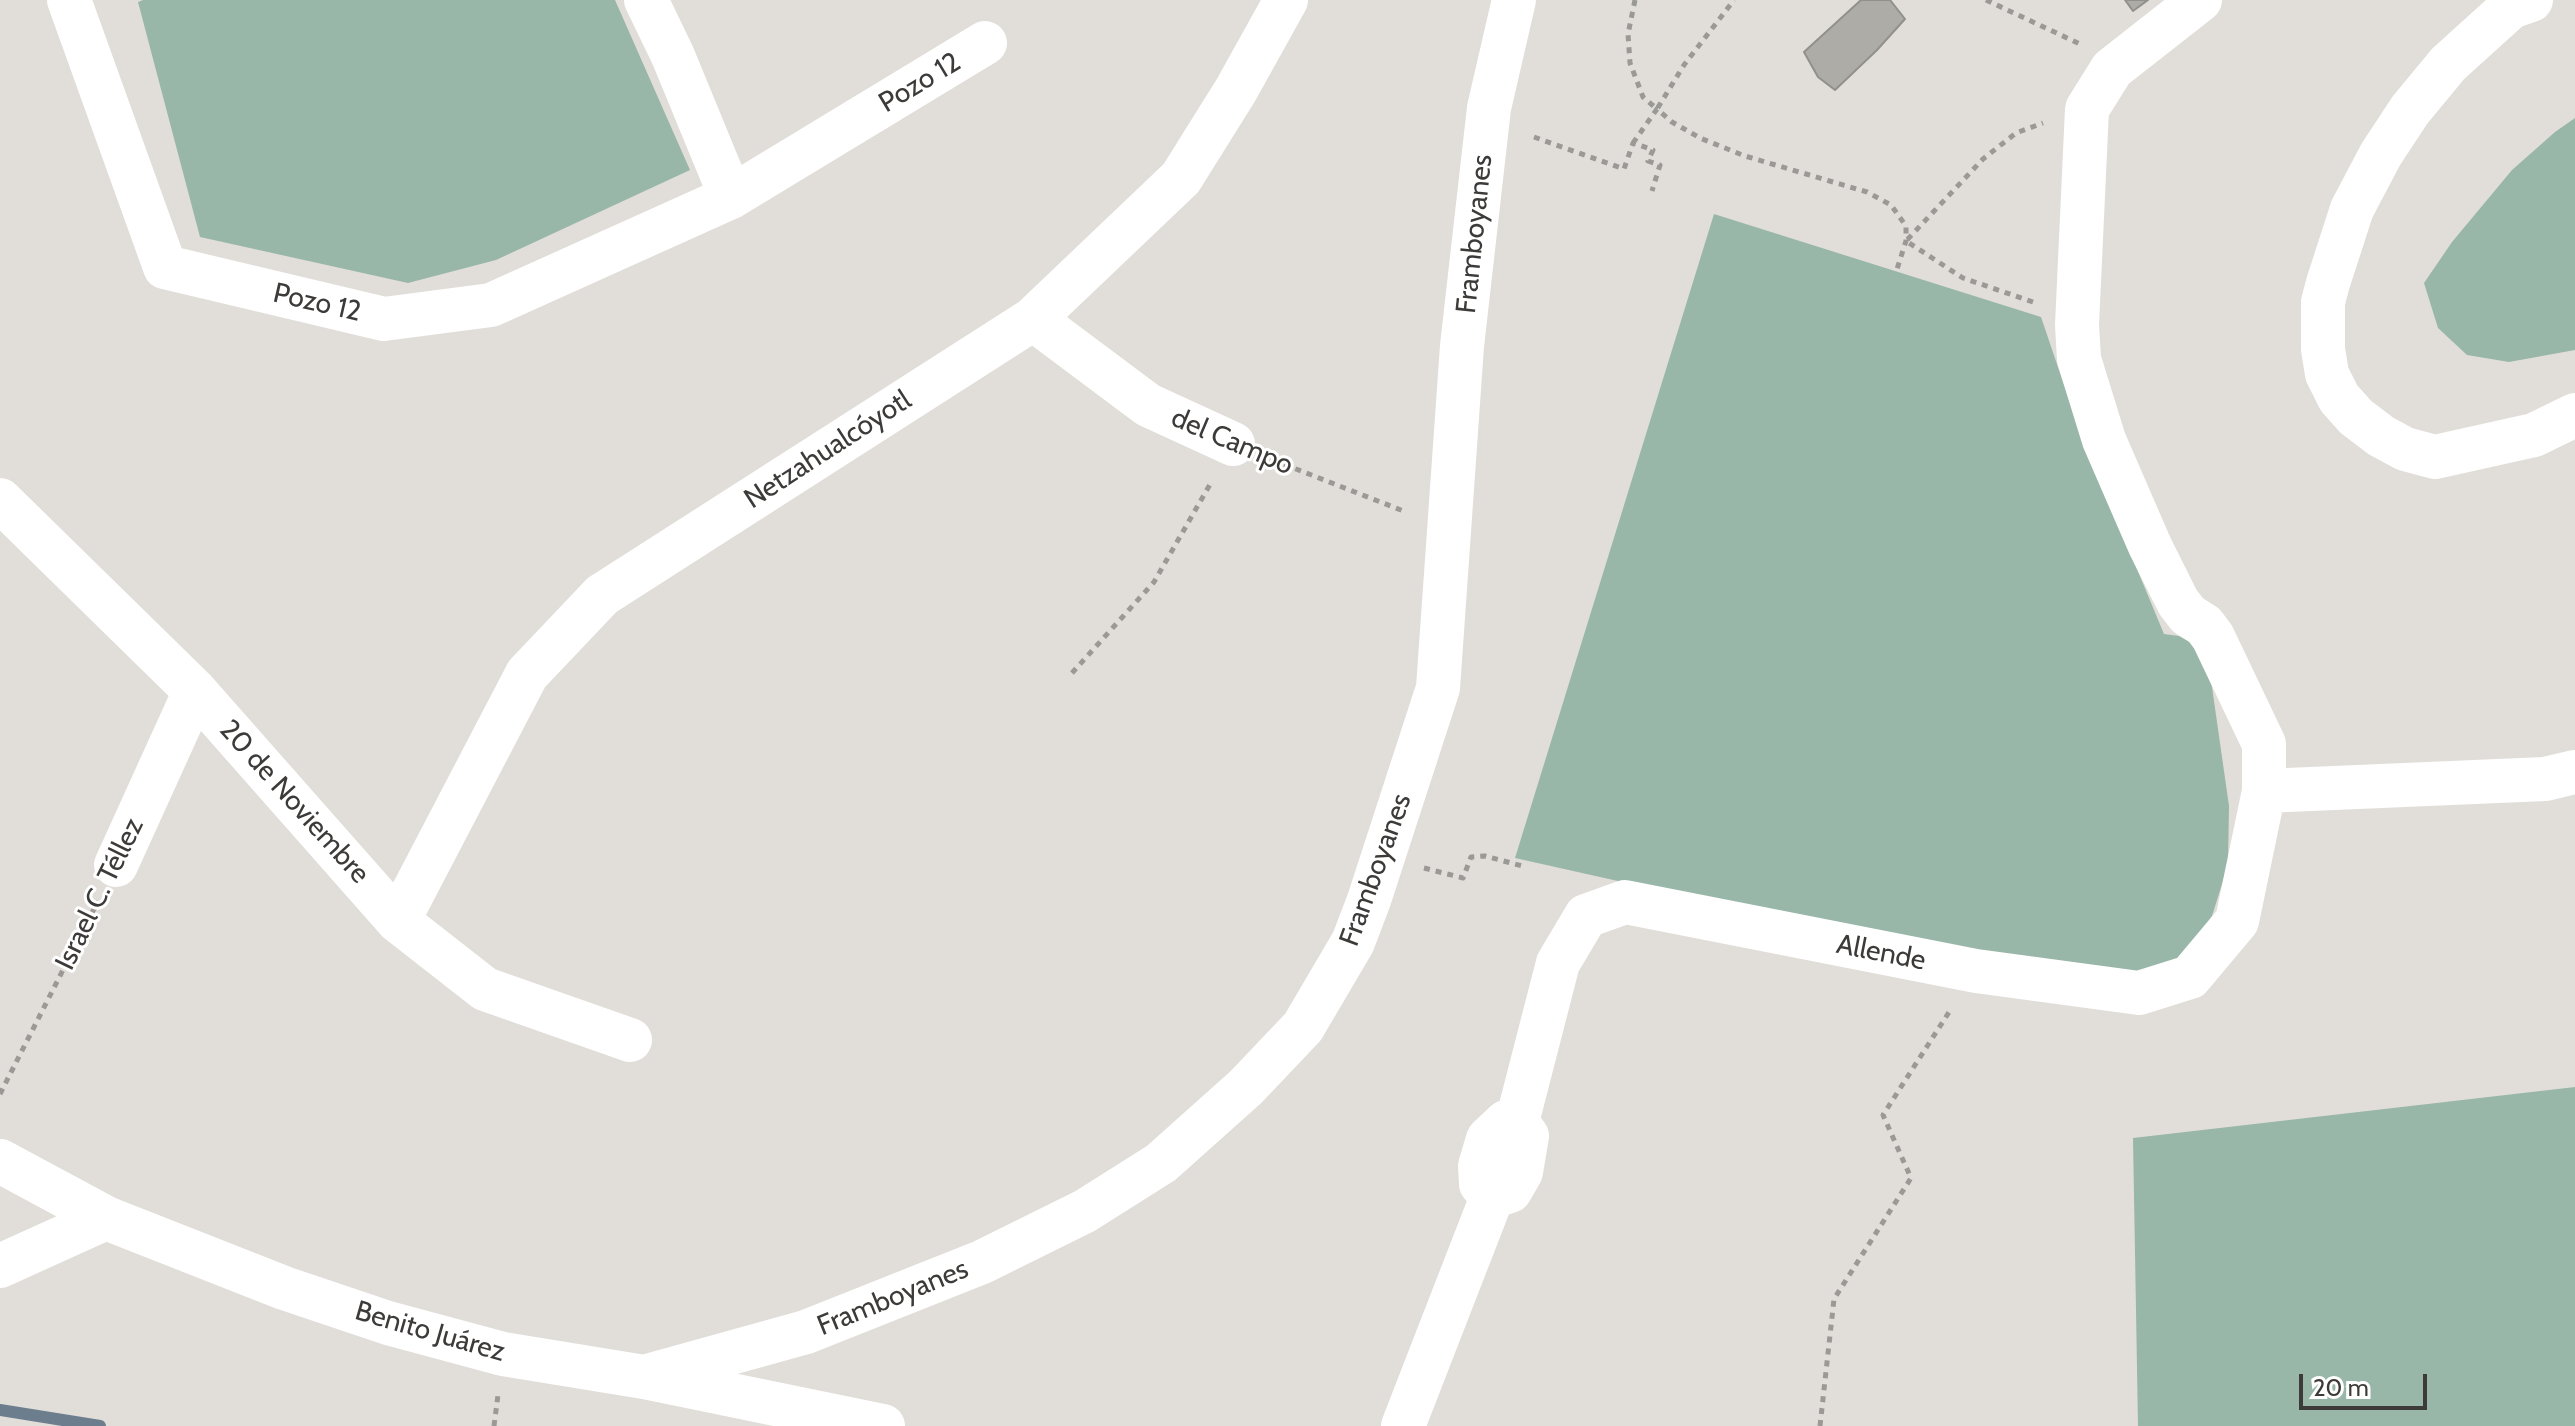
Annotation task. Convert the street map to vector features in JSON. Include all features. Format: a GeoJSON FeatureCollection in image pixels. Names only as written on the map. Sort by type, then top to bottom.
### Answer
{"type":"FeatureCollection","features":[{"type":"Feature","properties":{"kind":"street","name":"Pozo 12"},"geometry":{"type":"LineString","coordinates":[[69,0],[165,267],[384,319],[491,305],[731,197],[985,43]]}},
{"type":"Feature","properties":{"kind":"street"},"geometry":{"type":"LineString","coordinates":[[646,0],[673,56],[731,197]]}},
{"type":"Feature","properties":{"kind":"street","name":"Netzahualcóyotl"},"geometry":{"type":"LineString","coordinates":[[398,921],[527,674],[602,595],[1033,319],[1181,178],[1236,90],[1286,0]]}},
{"type":"Feature","properties":{"kind":"street","name":"Framboyanes"},"geometry":{"type":"LineString","coordinates":[[644,1377],[806,1332],[982,1262],[1085,1211],[1161,1163],[1246,1087],[1303,1027],[1353,942],[1438,688],[1462,346],[1487,127],[1502,42],[1514,0]]}},
{"type":"Feature","properties":{"kind":"street"},"geometry":{"type":"LineString","coordinates":[[2087,109],[2112,69],[2200,0]]}},
{"type":"Feature","properties":{"kind":"street"},"geometry":{"type":"LineString","coordinates":[[2531,0],[2511,7],[2448,64],[2410,110],[2381,154],[2352,209],[2328,283],[2323,302],[2323,349],[2327,374],[2339,398],[2356,417],[2405,449],[2435,457],[2534,435],[2575,415]]}},
{"type":"Feature","properties":{"kind":"street","name":"Allende"},"geometry":{"type":"LineString","coordinates":[[1403,1426],[1492,1197],[1510,1191],[1521,1172],[1527,1136],[1517,1122],[1558,963],[1586,916],[1625,902],[1976,971],[2139,993],[2190,977],[2237,921],[2264,791],[2264,744],[2213,637],[2178,602],[2150,546],[2104,440],[2079,359],[2077,325],[2087,109]]}},
{"type":"Feature","properties":{"kind":"street","name":"del Campo"},"geometry":{"type":"LineString","coordinates":[[1033,319],[1148,405],[1233,444]]}},
{"type":"Feature","properties":{"kind":"street","name":"20 de Noviembre"},"geometry":{"type":"LineString","coordinates":[[0,500],[195,691],[398,921],[485,989],[630,1040]]}},
{"type":"Feature","properties":{"kind":"street","name":"Israel C. Téllez"},"geometry":{"type":"LineString","coordinates":[[116,865],[195,691]]}},
{"type":"Feature","properties":{"kind":"street"},"geometry":{"type":"LineString","coordinates":[[2264,791],[2545,779],[2575,772]]}},
{"type":"Feature","properties":{"kind":"street","name":"Benito Juárez"},"geometry":{"type":"LineString","coordinates":[[0,1161],[106,1218],[284,1288],[388,1323],[503,1354],[644,1377],[883,1426]]}},
{"type":"Feature","properties":{"kind":"street"},"geometry":{"type":"LineString","coordinates":[[0,1266],[106,1218]]}},
{"type":"Feature","properties":{"kind":"path"},"geometry":{"type":"LineString","coordinates":[[1635,0],[1628,34],[1630,63],[1643,97],[1672,122],[1700,138],[1745,156],[1867,192],[1891,205],[1906,226],[1906,241],[1897,269]]}},
{"type":"Feature","properties":{"kind":"path"},"geometry":{"type":"LineString","coordinates":[[1534,137],[1624,169],[1633,143],[1684,65],[1734,0]]}},
{"type":"Feature","properties":{"kind":"path"},"geometry":{"type":"LineString","coordinates":[[1986,0],[2098,53],[2112,69]]}},
{"type":"Feature","properties":{"kind":"path"},"geometry":{"type":"LineString","coordinates":[[1906,241],[1983,159],[2016,133],[2087,109]]}},
{"type":"Feature","properties":{"kind":"path"},"geometry":{"type":"LineString","coordinates":[[1633,143],[1653,150],[1648,161],[1660,165],[1652,191]]}},
{"type":"Feature","properties":{"kind":"path"},"geometry":{"type":"LineString","coordinates":[[1906,241],[1963,278],[2032,300],[2037,308]]}},
{"type":"Feature","properties":{"kind":"path","name":"del Campo"},"geometry":{"type":"LineString","coordinates":[[1233,444],[1451,530]]}},
{"type":"Feature","properties":{"kind":"path"},"geometry":{"type":"LineString","coordinates":[[1072,673],[1154,582],[1233,444]]}},
{"type":"Feature","properties":{"kind":"path"},"geometry":{"type":"LineString","coordinates":[[1415,873],[1426,867],[1463,878],[1471,857],[1485,856],[1526,867]]}},
{"type":"Feature","properties":{"kind":"path","name":"Israel C. Téllez"},"geometry":{"type":"LineString","coordinates":[[0,1094],[116,865]]}},
{"type":"Feature","properties":{"kind":"path"},"geometry":{"type":"LineString","coordinates":[[1820,1426],[1834,1299],[1911,1178],[1883,1115],[1976,971]]}},
{"type":"Feature","properties":{"kind":"green space"},"geometry":{"type":"Polygon","coordinates":[[[615,0],[690,170],[496,260],[408,283],[200,237],[138,2],[615,0]]]}},
{"type":"Feature","properties":{"kind":"green space"},"geometry":{"type":"Polygon","coordinates":[[[2575,118],[2575,350],[2509,362],[2467,355],[2438,328],[2424,283],[2452,242],[2512,170],[2575,118]]]}},
{"type":"Feature","properties":{"kind":"green space"},"geometry":{"type":"Polygon","coordinates":[[[1714,214],[2041,317],[2080,432],[2164,634],[2179,636],[2197,646],[2211,680],[2229,806],[2228,865],[2212,916],[2183,958],[2122,980],[1694,898],[1515,858],[1714,214]]]}},
{"type":"Feature","properties":{"kind":"green space"},"geometry":{"type":"Polygon","coordinates":[[[2575,1087],[2575,1426],[2138,1426],[2133,1138],[2575,1087]]]}},
{"type":"Feature","properties":{"kind":"building"},"geometry":{"type":"Polygon","coordinates":[[[1861,0],[1890,0],[1905,19],[1835,90],[1818,77],[1804,52],[1861,0]]]}},
{"type":"Feature","properties":{"kind":"building"},"geometry":{"type":"Polygon","coordinates":[[[2125,0],[2148,0],[2133,11],[2125,0]]]}},
{"type":"Feature","properties":{"kind":"waterway"},"geometry":{"type":"LineString","coordinates":[[0,1410],[100,1426]]}}]}
